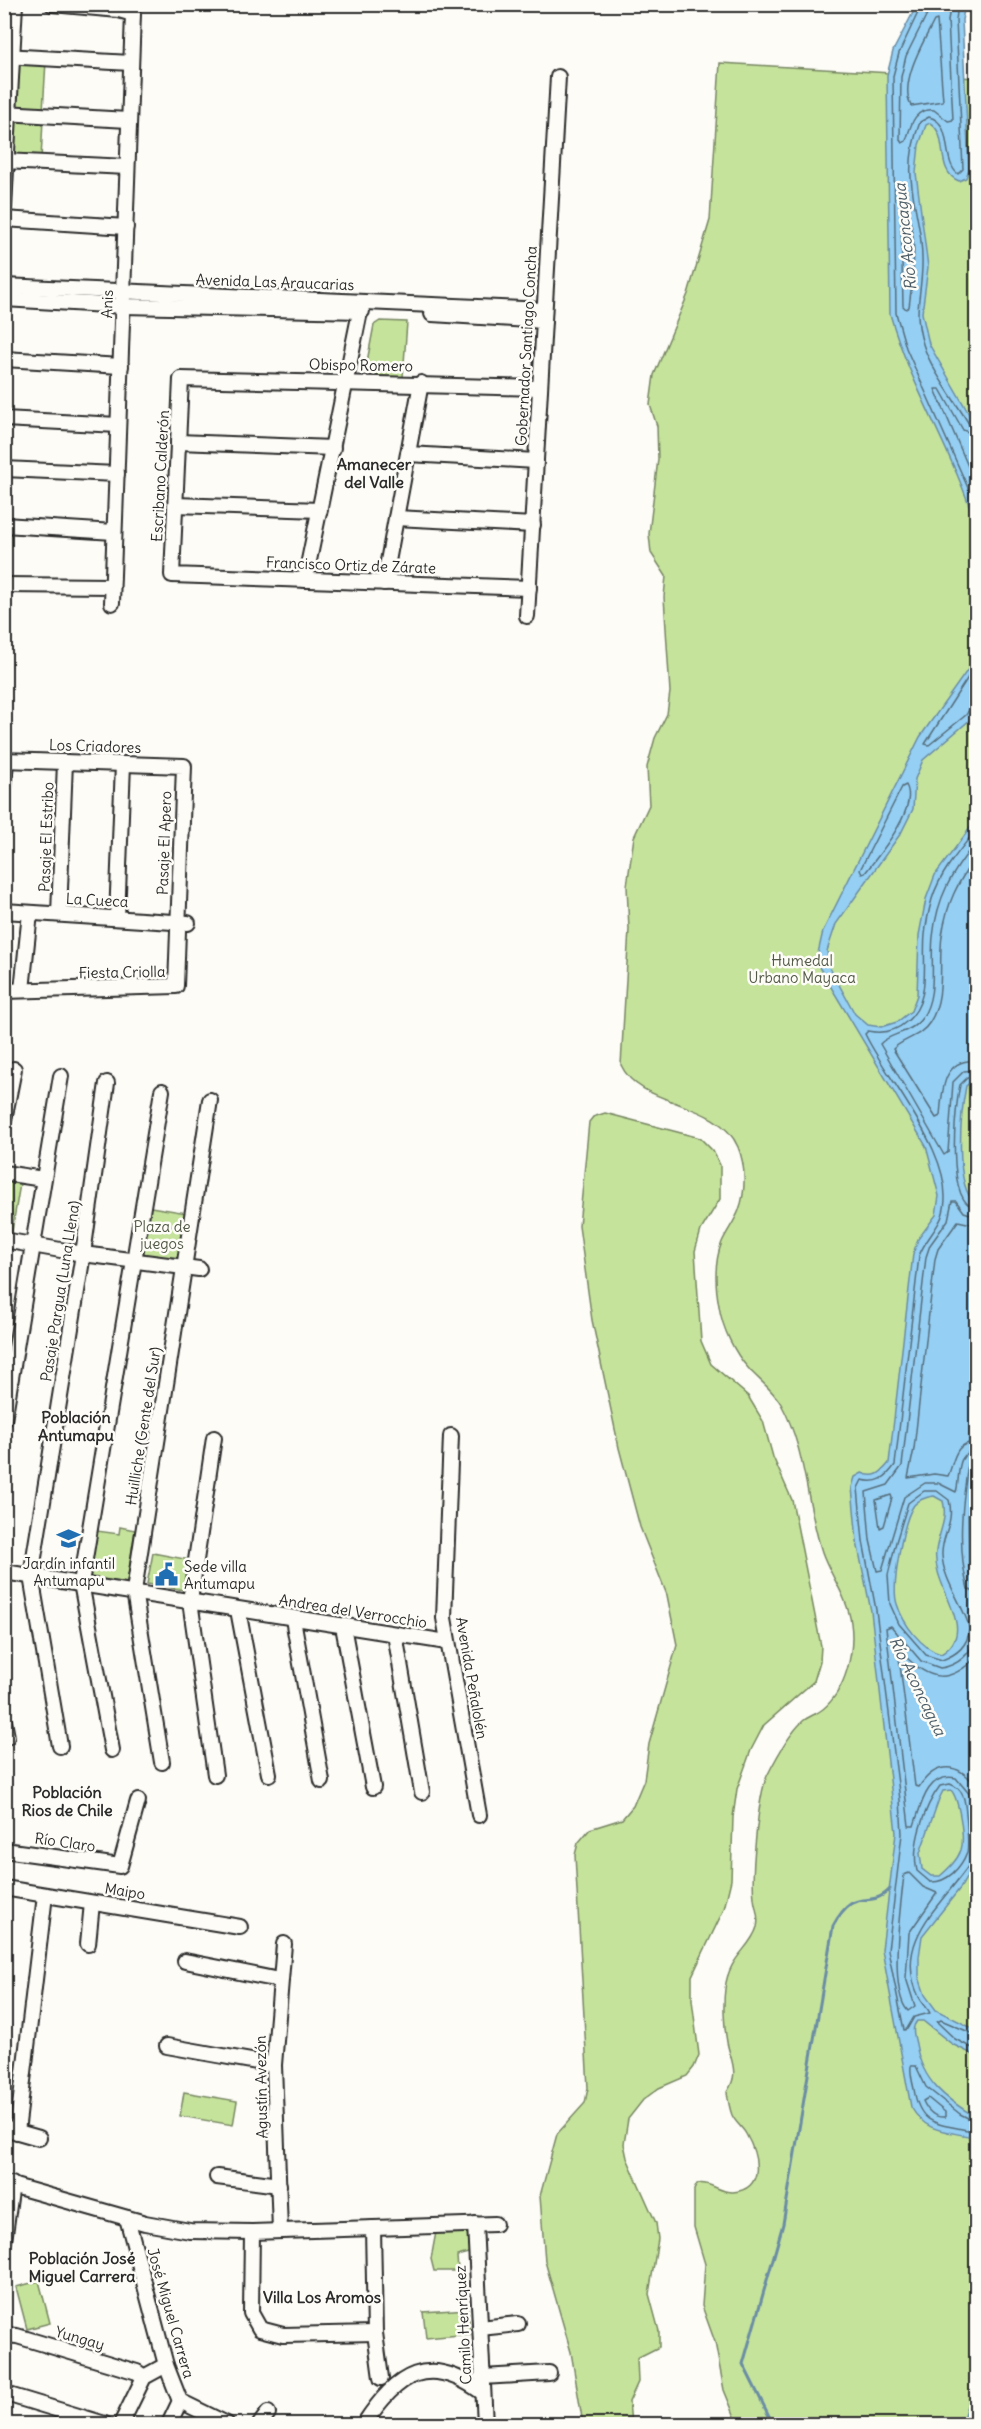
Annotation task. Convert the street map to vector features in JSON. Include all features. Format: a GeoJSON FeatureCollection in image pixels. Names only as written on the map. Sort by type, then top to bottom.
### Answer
{"type":"FeatureCollection","features":[{"type":"Feature","properties":{"kind":"street"},"geometry":{"type":"LineString","coordinates":[[4,207],[8,56],[15,4]]}},
{"type":"Feature","properties":{"kind":"street","name":"Anis"},"geometry":{"type":"LineString","coordinates":[[52,4],[127,11],[133,14],[112,603]]}},
{"type":"Feature","properties":{"kind":"street"},"geometry":{"type":"LineString","coordinates":[[8,56],[131,63]]}},
{"type":"Feature","properties":{"kind":"street","name":"Gobernador Santiago Concha"},"geometry":{"type":"LineString","coordinates":[[527,616],[558,77]]}},
{"type":"Feature","properties":{"kind":"street"},"geometry":{"type":"LineString","coordinates":[[6,113],[128,120]]}},
{"type":"Feature","properties":{"kind":"street"},"geometry":{"type":"LineString","coordinates":[[5,161],[126,167]]}},
{"type":"Feature","properties":{"kind":"street"},"geometry":{"type":"LineString","coordinates":[[4,219],[126,227]]}},
{"type":"Feature","properties":{"kind":"street","name":"Avenida Las Araucarias"},"geometry":{"type":"LineString","coordinates":[[4,286],[123,299]]}},
{"type":"Feature","properties":{"kind":"street","name":"Avenida Las Araucarias"},"geometry":{"type":"LineString","coordinates":[[4,299],[123,299],[544,315]]}},
{"type":"Feature","properties":{"kind":"street"},"geometry":{"type":"LineString","coordinates":[[305,579],[362,307]]}},
{"type":"Feature","properties":{"kind":"street"},"geometry":{"type":"LineString","coordinates":[[4,359],[121,366]]}},
{"type":"Feature","properties":{"kind":"street","name":"Obispo Romero"},"geometry":{"type":"LineString","coordinates":[[181,379],[347,381],[540,388]]}},
{"type":"Feature","properties":{"kind":"street","name":"Escribano Calderón"},"geometry":{"type":"LineString","coordinates":[[172,575],[181,379]]}},
{"type":"Feature","properties":{"kind":"street"},"geometry":{"type":"LineString","coordinates":[[384,583],[422,383]]}},
{"type":"Feature","properties":{"kind":"street"},"geometry":{"type":"LineString","coordinates":[[4,419],[118,425]]}},
{"type":"Feature","properties":{"kind":"street"},"geometry":{"type":"LineString","coordinates":[[178,442],[333,448]]}},
{"type":"Feature","properties":{"kind":"street"},"geometry":{"type":"LineString","coordinates":[[408,454],[536,461]]}},
{"type":"Feature","properties":{"kind":"street"},"geometry":{"type":"LineString","coordinates":[[4,469],[117,474]]}},
{"type":"Feature","properties":{"kind":"street"},"geometry":{"type":"LineString","coordinates":[[175,505],[320,510]]}},
{"type":"Feature","properties":{"kind":"street"},"geometry":{"type":"LineString","coordinates":[[396,518],[532,525]]}},
{"type":"Feature","properties":{"kind":"street"},"geometry":{"type":"LineString","coordinates":[[4,525],[114,532]]}},
{"type":"Feature","properties":{"kind":"street","name":"Francisco Ortiz de Zárate"},"geometry":{"type":"LineString","coordinates":[[172,575],[529,588]]}},
{"type":"Feature","properties":{"kind":"street"},"geometry":{"type":"LineString","coordinates":[[4,585],[112,586]]}},
{"type":"Feature","properties":{"kind":"street"},"geometry":{"type":"LineString","coordinates":[[4,789],[5,760]]}},
{"type":"Feature","properties":{"kind":"street","name":"Los Criadores"},"geometry":{"type":"LineString","coordinates":[[5,760],[184,766]]}},
{"type":"Feature","properties":{"kind":"street","name":"Pasaje El Estribo"},"geometry":{"type":"LineString","coordinates":[[59,914],[65,762]]}},
{"type":"Feature","properties":{"kind":"street"},"geometry":{"type":"LineString","coordinates":[[117,918],[123,764]]}},
{"type":"Feature","properties":{"kind":"street","name":"Pasaje El Apero"},"geometry":{"type":"LineString","coordinates":[[182,922],[184,766]]}},
{"type":"Feature","properties":{"kind":"street","name":"La Cueca"},"geometry":{"type":"LineString","coordinates":[[4,911],[182,922]]}},
{"type":"Feature","properties":{"kind":"street","name":"Pasaje El Estribo"},"geometry":{"type":"LineString","coordinates":[[22,990],[30,913]]}},
{"type":"Feature","properties":{"kind":"street","name":"Fiesta Criolla"},"geometry":{"type":"LineString","coordinates":[[4,991],[176,986],[182,922]]}},
{"type":"Feature","properties":{"kind":"street"},"geometry":{"type":"LineString","coordinates":[[4,1120],[14,1069]]}},
{"type":"Feature","properties":{"kind":"street"},"geometry":{"type":"LineString","coordinates":[[4,1420],[61,1076]]}},
{"type":"Feature","properties":{"kind":"street","name":"Pasaje Pargua (Luna Llena)"},"geometry":{"type":"LineString","coordinates":[[60,1746],[31,1576],[83,1254],[107,1083]]}},
{"type":"Feature","properties":{"kind":"street"},"geometry":{"type":"LineString","coordinates":[[112,1750],[81,1583],[162,1091]]}},
{"type":"Feature","properties":{"kind":"street","name":"Huilliche (Gente del Sur)"},"geometry":{"type":"LineString","coordinates":[[162,1762],[134,1591],[210,1100]]}},
{"type":"Feature","properties":{"kind":"street"},"geometry":{"type":"LineString","coordinates":[[4,1173],[44,1179]]}},
{"type":"Feature","properties":{"kind":"street"},"geometry":{"type":"LineString","coordinates":[[4,1240],[83,1254],[199,1269]]}},
{"type":"Feature","properties":{"kind":"street","name":"Avenida Peñalolén"},"geometry":{"type":"LineString","coordinates":[[451,1436],[444,1618],[479,1815]]}},
{"type":"Feature","properties":{"kind":"street"},"geometry":{"type":"LineString","coordinates":[[214,1438],[190,1600],[215,1775]]}},
{"type":"Feature","properties":{"kind":"street","name":"Andrea del Verrocchio"},"geometry":{"type":"LineString","coordinates":[[4,1572],[447,1642]]}},
{"type":"Feature","properties":{"kind":"street"},"geometry":{"type":"LineString","coordinates":[[238,1610],[269,1774]]}},
{"type":"Feature","properties":{"kind":"street"},"geometry":{"type":"LineString","coordinates":[[293,1619],[322,1781]]}},
{"type":"Feature","properties":{"kind":"street"},"geometry":{"type":"LineString","coordinates":[[343,1626],[373,1787]]}},
{"type":"Feature","properties":{"kind":"street"},"geometry":{"type":"LineString","coordinates":[[395,1634],[422,1792]]}},
{"type":"Feature","properties":{"kind":"street"},"geometry":{"type":"LineString","coordinates":[[4,1721],[7,1737]]}},
{"type":"Feature","properties":{"kind":"street","name":"Río Claro"},"geometry":{"type":"LineString","coordinates":[[4,1850],[120,1866],[138,1801]]}},
{"type":"Feature","properties":{"kind":"street","name":"Maipo"},"geometry":{"type":"LineString","coordinates":[[4,1888],[240,1927]]}},
{"type":"Feature","properties":{"kind":"street"},"geometry":{"type":"LineString","coordinates":[[39,2138],[11,2130],[45,1895]]}},
{"type":"Feature","properties":{"kind":"street"},"geometry":{"type":"LineString","coordinates":[[88,1944],[92,1903]]}},
{"type":"Feature","properties":{"kind":"street","name":"Agustín Avezón"},"geometry":{"type":"LineString","coordinates":[[280,2230],[274,2065],[279,1980],[284,1944]]}},
{"type":"Feature","properties":{"kind":"street"},"geometry":{"type":"LineString","coordinates":[[185,1961],[279,1980]]}},
{"type":"Feature","properties":{"kind":"street"},"geometry":{"type":"LineString","coordinates":[[167,2046],[274,2065]]}},
{"type":"Feature","properties":{"kind":"street"},"geometry":{"type":"LineString","coordinates":[[217,2177],[279,2185]]}},
{"type":"Feature","properties":{"kind":"street"},"geometry":{"type":"LineString","coordinates":[[4,2241],[8,2183],[127,2218],[190,2231],[252,2232],[495,2224]]}},
{"type":"Feature","properties":{"kind":"street","name":"José Miguel Carrera"},"geometry":{"type":"LineString","coordinates":[[127,2218],[166,2365],[180,2401],[227,2424]]}},
{"type":"Feature","properties":{"kind":"street","name":"Camilo Henríquez"},"geometry":{"type":"LineString","coordinates":[[475,2224],[485,2424]]}},
{"type":"Feature","properties":{"kind":"street"},"geometry":{"type":"LineString","coordinates":[[373,2228],[375,2333],[381,2378]]}},
{"type":"Feature","properties":{"kind":"street"},"geometry":{"type":"LineString","coordinates":[[252,2232],[251,2313],[260,2329],[284,2335],[375,2333]]}},
{"type":"Feature","properties":{"kind":"street"},"geometry":{"type":"LineString","coordinates":[[480,2328],[518,2324]]}},
{"type":"Feature","properties":{"kind":"street","name":"Yungay"},"geometry":{"type":"LineString","coordinates":[[4,2335],[17,2336],[137,2372],[144,2377]]}},
{"type":"Feature","properties":{"kind":"street"},"geometry":{"type":"LineString","coordinates":[[120,2424],[144,2377],[166,2365]]}},
{"type":"Feature","properties":{"kind":"street"},"geometry":{"type":"LineString","coordinates":[[364,2424],[396,2384],[416,2374],[439,2372],[458,2377],[483,2393]]}},
{"type":"Feature","properties":{"kind":"street"},"geometry":{"type":"LineString","coordinates":[[482,2377],[549,2373]]}},
{"type":"Feature","properties":{"kind":"street"},"geometry":{"type":"LineString","coordinates":[[6,2394],[105,2424]]}},
{"type":"Feature","properties":{"kind":"street"},"geometry":{"type":"LineString","coordinates":[[169,2424],[180,2401]]}},
{"type":"Feature","properties":{"kind":"green space"},"geometry":{"type":"Polygon","coordinates":[[[16,60],[46,61],[43,111],[14,110],[16,60]]]}},
{"type":"Feature","properties":{"kind":"green space","name":"Humedal Urbano Mayaca"},"geometry":{"type":"Polygon","coordinates":[[[720,63],[976,78],[976,2424],[738,2424],[724,2390],[715,2342],[702,2306],[705,2264],[694,2227],[694,2190],[697,2184],[702,2184],[728,2192],[744,2190],[751,2185],[756,2170],[756,2161],[750,2142],[733,2118],[729,2103],[727,2092],[734,2073],[726,2036],[724,2001],[727,1978],[731,1968],[750,1942],[758,1923],[753,1887],[758,1817],[764,1786],[774,1762],[792,1733],[803,1721],[823,1709],[838,1691],[847,1669],[852,1646],[849,1614],[822,1552],[801,1458],[789,1421],[778,1399],[738,1355],[721,1314],[716,1266],[722,1242],[739,1210],[744,1187],[743,1162],[738,1147],[728,1131],[714,1120],[645,1089],[631,1079],[621,1065],[629,929],[627,886],[634,837],[649,805],[647,767],[655,738],[667,714],[670,692],[664,597],[666,576],[651,553],[649,534],[658,459],[657,426],[650,405],[654,375],[688,294],[710,220],[720,63]]]}},
{"type":"Feature","properties":{"kind":"green space"},"geometry":{"type":"Polygon","coordinates":[[[13,118],[43,119],[41,160],[11,159],[13,118]]]}},
{"type":"Feature","properties":{"kind":"green space"},"geometry":{"type":"Polygon","coordinates":[[[380,321],[407,322],[403,377],[374,376],[366,367],[374,325],[380,321]]]}},
{"type":"Feature","properties":{"kind":"green space"},"geometry":{"type":"Polygon","coordinates":[[[605,1113],[700,1138],[713,1151],[720,1165],[720,1199],[701,1230],[695,1251],[701,1341],[711,1364],[748,1396],[763,1421],[773,1457],[792,1500],[821,1646],[820,1661],[814,1681],[764,1725],[751,1750],[737,1789],[733,1817],[731,1880],[724,1909],[692,1976],[692,2000],[699,2055],[687,2076],[659,2088],[643,2100],[628,2119],[624,2144],[627,2158],[656,2223],[658,2239],[649,2294],[659,2331],[659,2347],[637,2358],[638,2382],[629,2402],[631,2424],[583,2424],[571,2352],[545,2261],[540,2196],[557,2134],[585,2103],[588,2088],[575,1855],[578,1843],[590,1829],[622,1819],[633,1806],[644,1780],[649,1744],[677,1645],[667,1595],[640,1527],[619,1448],[592,1320],[579,1226],[589,1122],[593,1117],[605,1113]]]}},
{"type":"Feature","properties":{"kind":"green space"},"geometry":{"type":"Polygon","coordinates":[[[4,1182],[20,1184],[12,1231],[5,1230],[4,1182]]]}},
{"type":"Feature","properties":{"kind":"green space","name":"Plaza de juegos"},"geometry":{"type":"Polygon","coordinates":[[[145,1206],[187,1213],[178,1260],[137,1256],[145,1206]]]}},
{"type":"Feature","properties":{"kind":"green space"},"geometry":{"type":"Polygon","coordinates":[[[120,1527],[135,1530],[127,1583],[90,1577],[97,1531],[119,1534],[120,1527]]]}},
{"type":"Feature","properties":{"kind":"green space"},"geometry":{"type":"Polygon","coordinates":[[[153,1553],[190,1560],[184,1590],[147,1584],[153,1553]]]}},
{"type":"Feature","properties":{"kind":"green space"},"geometry":{"type":"Polygon","coordinates":[[[184,2092],[237,2101],[233,2125],[180,2116],[184,2092]]]}},
{"type":"Feature","properties":{"kind":"green space"},"geometry":{"type":"Polygon","coordinates":[[[436,2232],[466,2232],[470,2235],[472,2252],[457,2256],[458,2271],[434,2271],[431,2259],[436,2232]]]}},
{"type":"Feature","properties":{"kind":"green space"},"geometry":{"type":"Polygon","coordinates":[[[39,2281],[50,2323],[27,2329],[16,2287],[39,2281]]]}},
{"type":"Feature","properties":{"kind":"green space"},"geometry":{"type":"Polygon","coordinates":[[[468,2309],[470,2334],[426,2338],[423,2312],[468,2309]]]}},
{"type":"Feature","properties":{"kind":"water","name":"Río Aconcagua"},"geometry":{"type":"Polygon","coordinates":[[[917,5],[965,5],[962,20],[969,169],[966,178],[959,181],[951,176],[944,161],[939,136],[930,123],[926,125],[919,145],[916,173],[928,267],[922,313],[929,344],[976,426],[976,526],[956,472],[909,368],[890,314],[887,75],[893,51],[917,5]]]}},
{"type":"Feature","properties":{"kind":"water","name":"Río Aconcagua"},"geometry":{"type":"Polygon","coordinates":[[[976,647],[976,709],[971,719],[923,760],[915,779],[913,809],[901,833],[836,924],[827,951],[830,968],[855,1014],[868,1025],[881,1027],[897,1022],[911,1011],[917,995],[919,935],[926,899],[935,875],[976,820],[976,1087],[970,1083],[966,1086],[960,1148],[964,1182],[969,1195],[976,1203],[976,1439],[968,1515],[969,1566],[976,1599],[976,1860],[961,1887],[922,1936],[919,1977],[925,1995],[936,2010],[976,2030],[976,2056],[952,2044],[923,2021],[917,2021],[914,2032],[919,2057],[929,2079],[945,2096],[976,2117],[976,2138],[931,2127],[917,2116],[911,2107],[882,1950],[896,1833],[871,1611],[857,1542],[852,1487],[855,1477],[862,1473],[877,1474],[889,1463],[913,1254],[918,1239],[936,1215],[939,1196],[926,1146],[816,962],[823,931],[920,737],[969,668],[976,647]],[[934,1496],[918,1501],[910,1513],[899,1554],[896,1595],[900,1612],[914,1635],[927,1647],[941,1654],[952,1644],[956,1633],[956,1621],[936,1565],[936,1551],[944,1520],[944,1508],[943,1501],[934,1496]],[[951,1790],[943,1791],[939,1799],[920,1853],[922,1869],[931,1876],[940,1876],[955,1861],[961,1850],[960,1819],[951,1790]]]}},
{"type":"Feature","properties":{"kind":"water"},"geometry":{"type":"Polygon","coordinates":[[[976,2379],[976,2424],[961,2424],[976,2379]]]}},
{"type":"Feature","properties":{"kind":"waterway"},"geometry":{"type":"LineString","coordinates":[[773,2424],[743,2364],[783,2224],[833,1926],[841,1913],[855,1901],[875,1898],[890,1889]]}},
{"type":"Feature","properties":{"kind":"place","name":"Jardín infantil Antumapu"},"geometry":{"type":"Point","coordinates":[69,1539]}},
{"type":"Feature","properties":{"kind":"place","name":"Sede villa Antumapu"},"geometry":{"type":"Point","coordinates":[166,1575]}},
{"type":"Feature","properties":{"kind":"district","name":"Amanecer del Valle"},"geometry":{"type":"Point","coordinates":[374,473]}},
{"type":"Feature","properties":{"kind":"district","name":"Población Antumapu"},"geometry":{"type":"Point","coordinates":[76,1426]}},
{"type":"Feature","properties":{"kind":"district","name":"Población Rios de Chile"},"geometry":{"type":"Point","coordinates":[67,1801]}},
{"type":"Feature","properties":{"kind":"district","name":"Población José Miguel Carrera"},"geometry":{"type":"Point","coordinates":[82,2267]}},
{"type":"Feature","properties":{"kind":"district","name":"Villa Los Aromos"},"geometry":{"type":"Point","coordinates":[322,2297]}}]}
